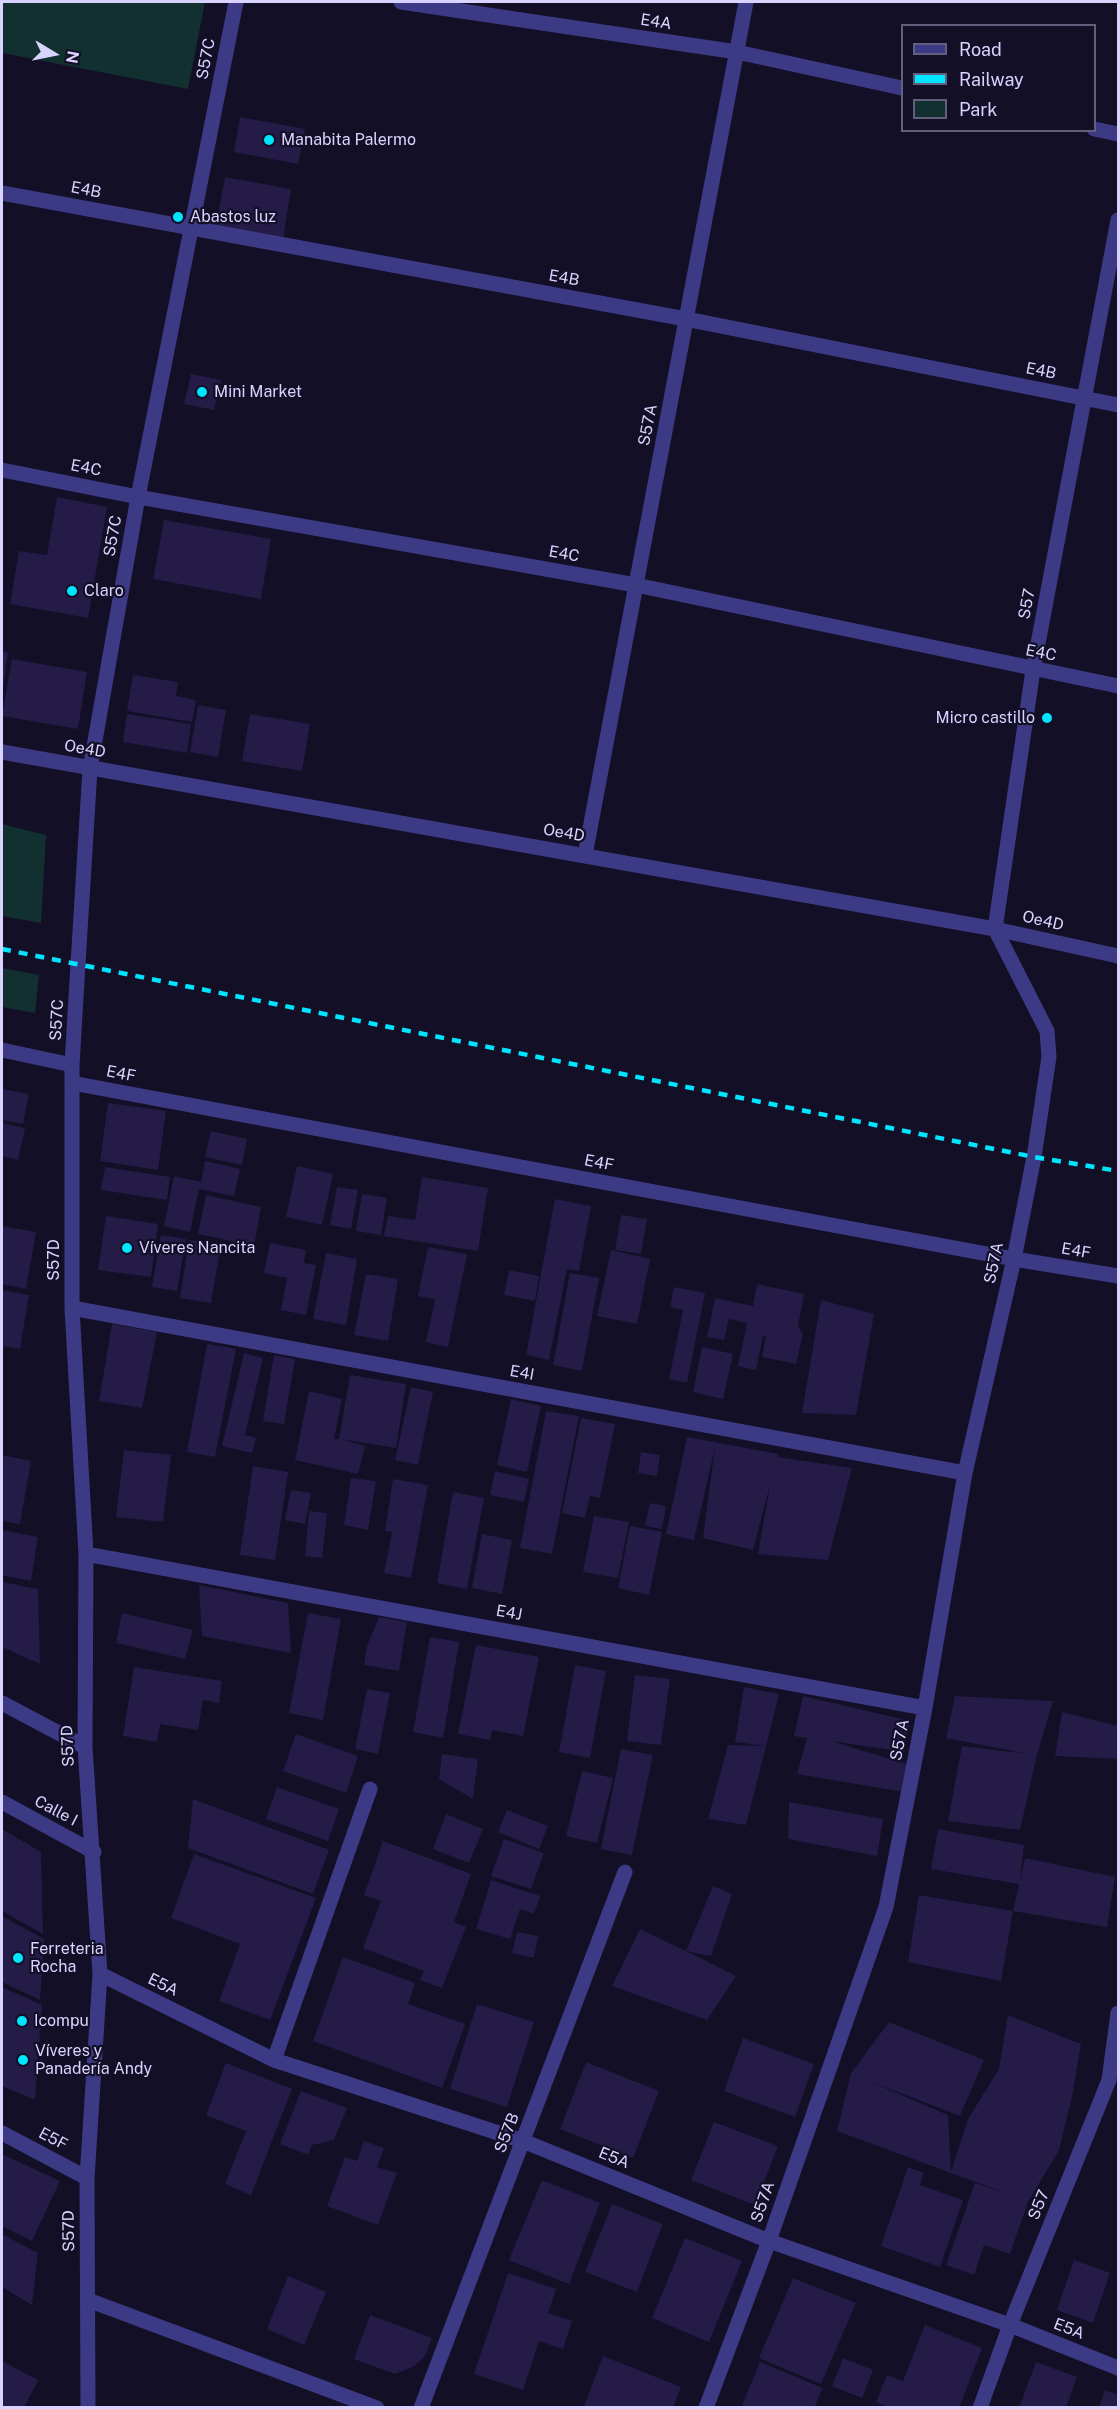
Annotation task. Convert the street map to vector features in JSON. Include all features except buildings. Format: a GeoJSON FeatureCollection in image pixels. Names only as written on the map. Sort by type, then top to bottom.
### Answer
{"type":"FeatureCollection","features":[{"type":"Feature","properties":{"kind":"street","name":"S57C"},"geometry":{"type":"LineString","coordinates":[[72,1083],[90,769],[138,497],[236,2]]}},
{"type":"Feature","properties":{"kind":"street","name":"E4A"},"geometry":{"type":"LineString","coordinates":[[401,2],[737,52],[901,88]]}},
{"type":"Feature","properties":{"kind":"street","name":"S57A"},"geometry":{"type":"LineString","coordinates":[[585,855],[746,2]]}},
{"type":"Feature","properties":{"kind":"street"},"geometry":{"type":"LineString","coordinates":[[1096,129],[1119,134]]}},
{"type":"Feature","properties":{"kind":"street","name":"E4B"},"geometry":{"type":"LineString","coordinates":[[2,193],[686,319],[1119,405]]}},
{"type":"Feature","properties":{"kind":"street","name":"S57"},"geometry":{"type":"LineString","coordinates":[[995,928],[1033,670],[1083,398],[1119,220]]}},
{"type":"Feature","properties":{"kind":"street","name":"E4C"},"geometry":{"type":"LineString","coordinates":[[2,470],[138,497],[636,585],[1033,670],[1119,686]]}},
{"type":"Feature","properties":{"kind":"street","name":"Oe4D"},"geometry":{"type":"LineString","coordinates":[[2,752],[995,928],[1119,956]]}},
{"type":"Feature","properties":{"kind":"street","name":"S57A"},"geometry":{"type":"LineString","coordinates":[[706,2408],[769,2241],[886,1907],[925,1708],[966,1473],[1014,1259],[1034,1157],[1049,1057],[1047,1031],[995,928]]}},
{"type":"Feature","properties":{"kind":"street"},"geometry":{"type":"LineString","coordinates":[[2,1050],[72,1065]]}},
{"type":"Feature","properties":{"kind":"street","name":"E4F"},"geometry":{"type":"LineString","coordinates":[[72,1083],[1014,1259],[1119,1276]]}},
{"type":"Feature","properties":{"kind":"street","name":"S57D"},"geometry":{"type":"LineString","coordinates":[[72,1083],[72,1308],[86,1554],[85,1748],[94,1852],[100,1974],[87,2178],[88,2408]]}},
{"type":"Feature","properties":{"kind":"street","name":"E4I"},"geometry":{"type":"LineString","coordinates":[[72,1308],[966,1473]]}},
{"type":"Feature","properties":{"kind":"street","name":"E4J"},"geometry":{"type":"LineString","coordinates":[[86,1554],[925,1708]]}},
{"type":"Feature","properties":{"kind":"street"},"geometry":{"type":"LineString","coordinates":[[2,1703],[85,1748]]}},
{"type":"Feature","properties":{"kind":"street"},"geometry":{"type":"LineString","coordinates":[[274,2060],[370,1789]]}},
{"type":"Feature","properties":{"kind":"street","name":"Calle I"},"geometry":{"type":"LineString","coordinates":[[2,1802],[94,1852]]}},
{"type":"Feature","properties":{"kind":"street","name":"S57B"},"geometry":{"type":"LineString","coordinates":[[421,2408],[625,1872]]}},
{"type":"Feature","properties":{"kind":"street","name":"E5A"},"geometry":{"type":"LineString","coordinates":[[100,1974],[274,2060],[524,2141],[769,2241],[1010,2325],[1119,2368]]}},
{"type":"Feature","properties":{"kind":"street","name":"S57"},"geometry":{"type":"LineString","coordinates":[[980,2408],[1010,2325],[1114,2082],[1119,2013]]}},
{"type":"Feature","properties":{"kind":"street","name":"E5F"},"geometry":{"type":"LineString","coordinates":[[2,2133],[87,2178]]}},
{"type":"Feature","properties":{"kind":"street"},"geometry":{"type":"LineString","coordinates":[[88,2300],[377,2408]]}},
{"type":"Feature","properties":{"kind":"green space"},"geometry":{"type":"Polygon","coordinates":[[[2,2],[205,2],[188,89],[2,53],[2,2]]]}},
{"type":"Feature","properties":{"kind":"green space"},"geometry":{"type":"Polygon","coordinates":[[[2,824],[46,835],[41,923],[2,916],[2,824]]]}},
{"type":"Feature","properties":{"kind":"green space"},"geometry":{"type":"Polygon","coordinates":[[[2,968],[39,975],[35,1013],[2,1007],[2,968]]]}},
{"type":"Feature","properties":{"kind":"railway"},"geometry":{"type":"LineString","coordinates":[[2,949],[1034,1157],[1118,1171]]}},
{"type":"Feature","properties":{"kind":"place","name":"Manabita Palermo"},"geometry":{"type":"Point","coordinates":[269,140]}},
{"type":"Feature","properties":{"kind":"place","name":"Abastos luz"},"geometry":{"type":"Point","coordinates":[178,217]}},
{"type":"Feature","properties":{"kind":"place","name":"Mini Market"},"geometry":{"type":"Point","coordinates":[202,392]}},
{"type":"Feature","properties":{"kind":"place","name":"Claro"},"geometry":{"type":"Point","coordinates":[72,591]}},
{"type":"Feature","properties":{"kind":"place","name":"Micro castillo"},"geometry":{"type":"Point","coordinates":[1047,718]}},
{"type":"Feature","properties":{"kind":"place","name":"Víveres Nancita"},"geometry":{"type":"Point","coordinates":[127,1248]}},
{"type":"Feature","properties":{"kind":"place","name":"Ferreteria Rocha"},"geometry":{"type":"Point","coordinates":[18,1958]}},
{"type":"Feature","properties":{"kind":"place","name":"Icompu"},"geometry":{"type":"Point","coordinates":[22,2021]}},
{"type":"Feature","properties":{"kind":"place","name":"Víveres y Panadería Andy"},"geometry":{"type":"Point","coordinates":[23,2060]}}]}
